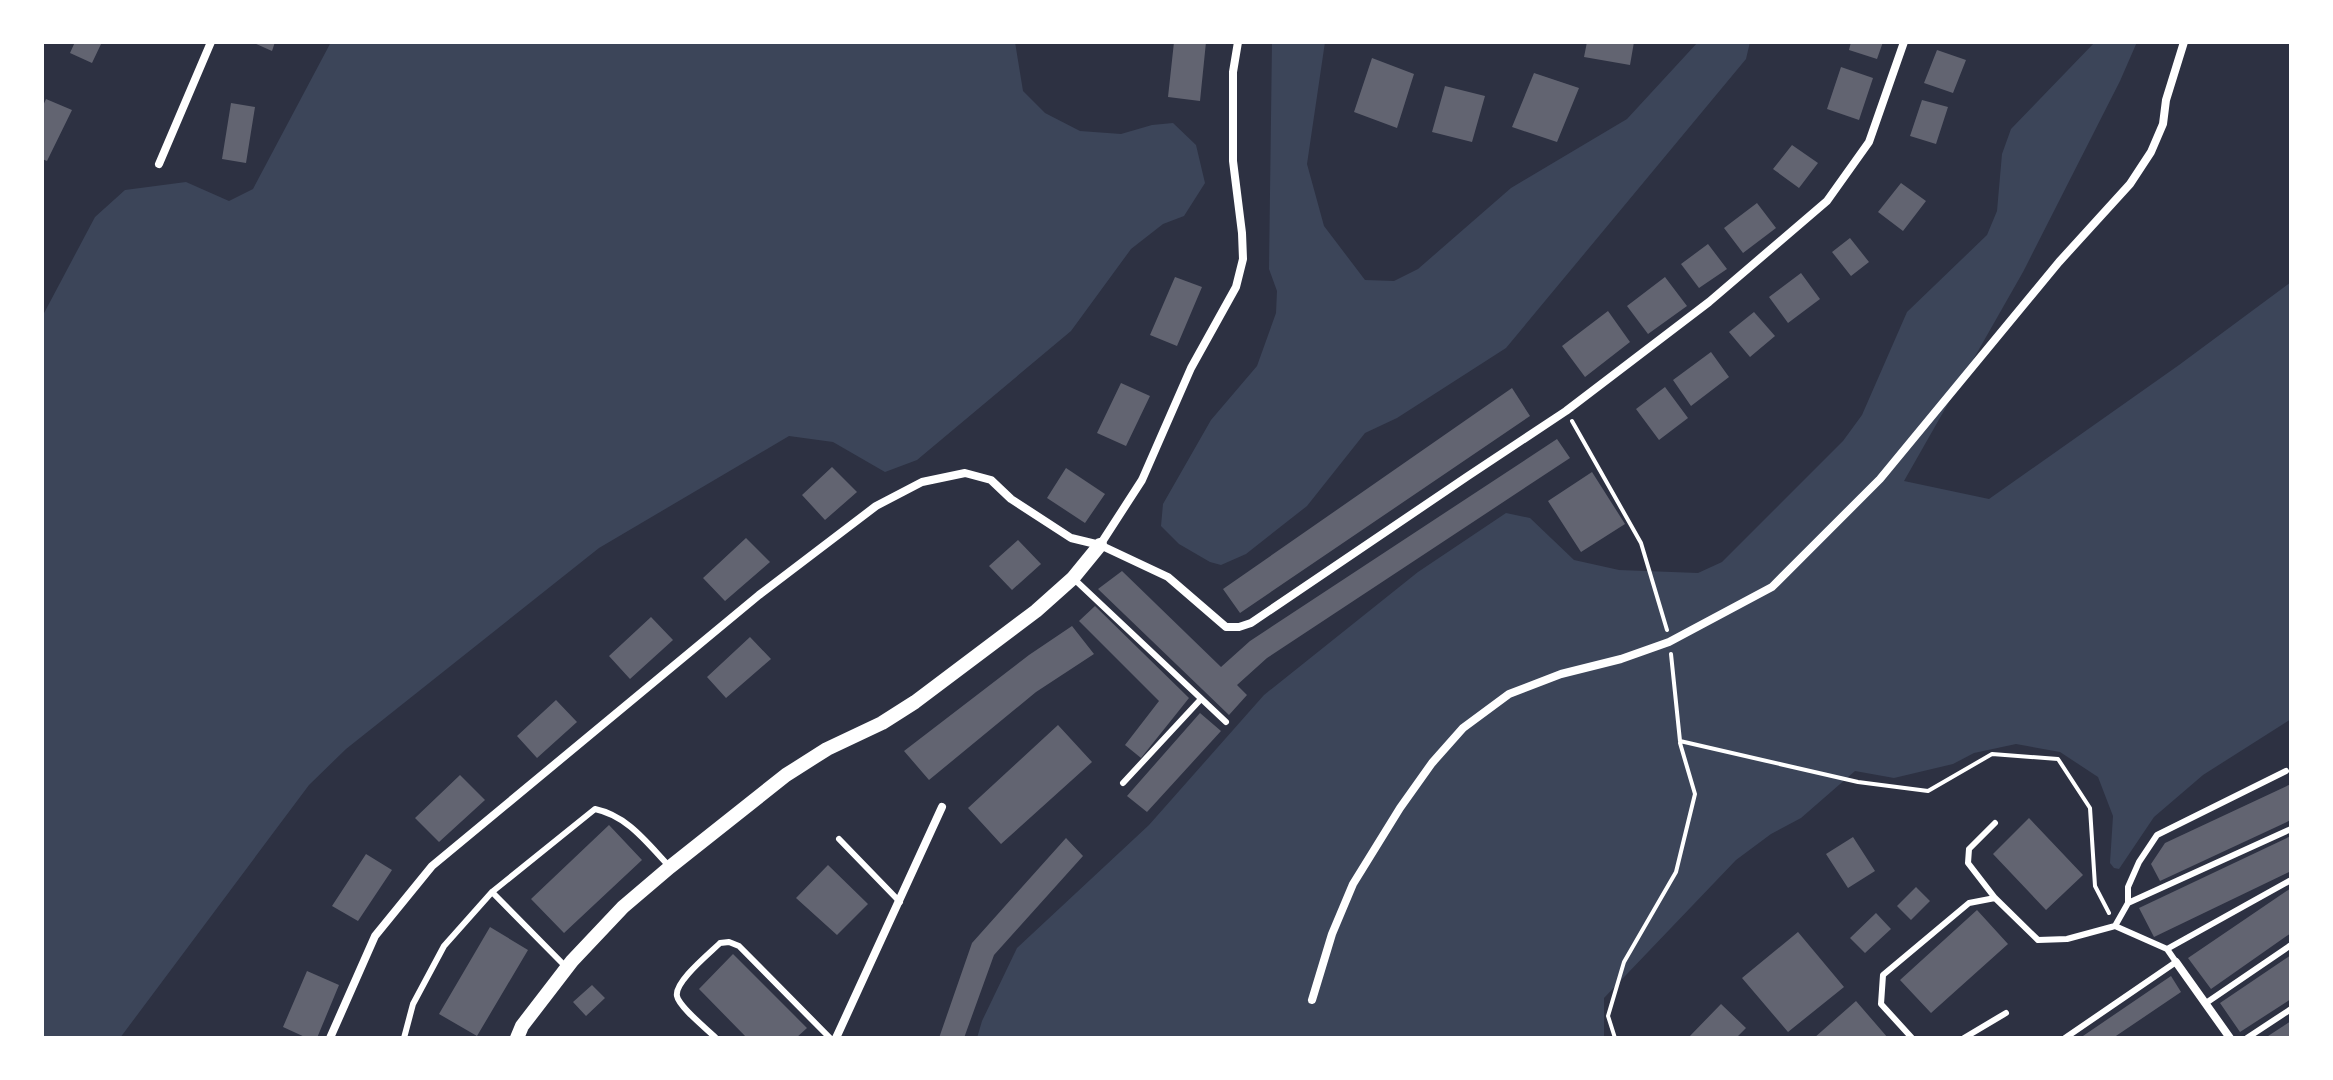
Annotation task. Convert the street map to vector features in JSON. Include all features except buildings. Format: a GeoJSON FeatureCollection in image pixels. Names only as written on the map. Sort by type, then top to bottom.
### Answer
{"type":"FeatureCollection","features":[{"type":"Feature","properties":{"kind":"street"},"geometry":{"type":"LineString","coordinates":[[159,164],[211,42]]}},
{"type":"Feature","properties":{"kind":"street"},"geometry":{"type":"LineString","coordinates":[[517,1038],[522,1026],[567,968],[623,907],[670,867],[786,775],[827,749],[882,723],[915,702],[1036,611],[1073,578],[1100,545],[1142,480],[1191,368],[1236,287],[1243,259],[1233,161],[1233,72],[1238,42]]}},
{"type":"Feature","properties":{"kind":"street"},"geometry":{"type":"LineString","coordinates":[[330,1038],[375,936],[432,866],[759,595],[876,506],[922,482],[965,473],[991,480],[1011,499],[1071,538],[1100,545],[1168,577],[1226,627],[1251,623],[1566,411],[1709,302],[1827,201],[1869,142],[1904,42]]}},
{"type":"Feature","properties":{"kind":"street"},"geometry":{"type":"LineString","coordinates":[[1312,1000],[1332,934],[1353,884],[1400,808],[1432,763],[1463,728],[1509,694],[1561,674],[1621,659],[1669,642],[1772,587],[1880,479],[2059,262],[2130,184],[2151,152],[2163,124],[2166,100],[2184,42]]}},
{"type":"Feature","properties":{"kind":"street"},"geometry":{"type":"LineString","coordinates":[[836,1038],[942,807]]}},
{"type":"Feature","properties":{"kind":"street"},"geometry":{"type":"LineString","coordinates":[[2176,962],[2230,1038]]}},
{"type":"Feature","properties":{"kind":"lane"},"geometry":{"type":"LineString","coordinates":[[1073,578],[1226,722]]}},
{"type":"Feature","properties":{"kind":"lane"},"geometry":{"type":"LineString","coordinates":[[1123,783],[1201,699]]}},
{"type":"Feature","properties":{"kind":"lane"},"geometry":{"type":"LineString","coordinates":[[2115,926],[2128,903],[2128,887],[2139,862],[2157,835],[2286,771]]}},
{"type":"Feature","properties":{"kind":"lane"},"geometry":{"type":"LineString","coordinates":[[404,1038],[413,1004],[444,946],[492,892],[595,809],[624,819],[670,867]]}},
{"type":"Feature","properties":{"kind":"lane"},"geometry":{"type":"LineString","coordinates":[[1995,823],[1969,849],[1968,863],[1995,898],[2038,940],[2067,939],[2115,926],[2167,949],[2176,962],[2065,1038]]}},
{"type":"Feature","properties":{"kind":"lane"},"geometry":{"type":"LineString","coordinates":[[2128,903],[2291,829]]}},
{"type":"Feature","properties":{"kind":"lane"},"geometry":{"type":"LineString","coordinates":[[839,839],[900,902]]}},
{"type":"Feature","properties":{"kind":"lane"},"geometry":{"type":"LineString","coordinates":[[2167,949],[2291,880]]}},
{"type":"Feature","properties":{"kind":"lane"},"geometry":{"type":"LineString","coordinates":[[492,892],[567,968]]}},
{"type":"Feature","properties":{"kind":"lane"},"geometry":{"type":"LineString","coordinates":[[1912,1038],[1881,1004],[1883,975],[1969,903],[1995,898]]}},
{"type":"Feature","properties":{"kind":"lane"},"geometry":{"type":"LineString","coordinates":[[716,1038],[676,994],[678,984],[720,943],[729,942],[739,946],[830,1038]]}},
{"type":"Feature","properties":{"kind":"lane"},"geometry":{"type":"LineString","coordinates":[[2206,1003],[2291,945]]}},
{"type":"Feature","properties":{"kind":"lane"},"geometry":{"type":"LineString","coordinates":[[2247,1038],[2291,1009]]}},
{"type":"Feature","properties":{"kind":"lane"},"geometry":{"type":"LineString","coordinates":[[1964,1038],[2006,1013]]}},
{"type":"Feature","properties":{"kind":"path"},"geometry":{"type":"LineString","coordinates":[[1566,411],[1641,543],[1667,626],[1680,741],[1695,794],[1676,872],[1624,962],[1608,1016],[1615,1038]]}},
{"type":"Feature","properties":{"kind":"path"},"geometry":{"type":"LineString","coordinates":[[1680,741],[1858,782],[1928,791],[1992,754],[2058,759],[2090,808],[2095,886],[2115,926]]}},
{"type":"Feature","properties":{"kind":"shaded area"},"geometry":{"type":"Polygon","coordinates":[[[331,42],[1015,42],[1023,91],[1045,113],[1080,131],[1121,134],[1173,123],[1196,145],[1205,183],[1184,216],[1163,224],[1131,249],[1071,331],[917,460],[885,472],[833,442],[789,436],[599,548],[346,749],[309,785],[120,1038],[42,1038],[42,317],[95,217],[125,190],[186,182],[229,201],[253,189],[331,42]]]}},
{"type":"Feature","properties":{"kind":"shaded area"},"geometry":{"type":"Polygon","coordinates":[[[1272,42],[1325,42],[1307,164],[1324,226],[1365,280],[1394,281],[1418,269],[1511,188],[1627,119],[1698,42],[1750,42],[1746,59],[1506,348],[1397,418],[1365,433],[1307,506],[1246,554],[1221,565],[1179,544],[1161,526],[1163,504],[1211,420],[1257,366],[1276,313],[1277,291],[1269,269],[1272,42]]]}},
{"type":"Feature","properties":{"kind":"shaded area"},"geometry":{"type":"Polygon","coordinates":[[[2095,42],[2137,42],[2023,272],[1904,481],[1989,499],[2291,282],[2291,719],[2203,775],[2154,817],[2119,869],[2110,863],[2113,816],[2098,777],[2060,752],[2016,744],[1974,753],[1953,764],[1894,778],[1855,771],[1801,818],[1771,834],[1736,860],[1604,998],[1604,1038],[977,1038],[1017,948],[1149,825],[1264,695],[1418,572],[1506,513],[1530,518],[1574,560],[1619,570],[1698,573],[1722,562],[1843,441],[1862,415],[1907,312],[1987,235],[1997,211],[2002,154],[2011,129],[2095,42]]]}}]}
